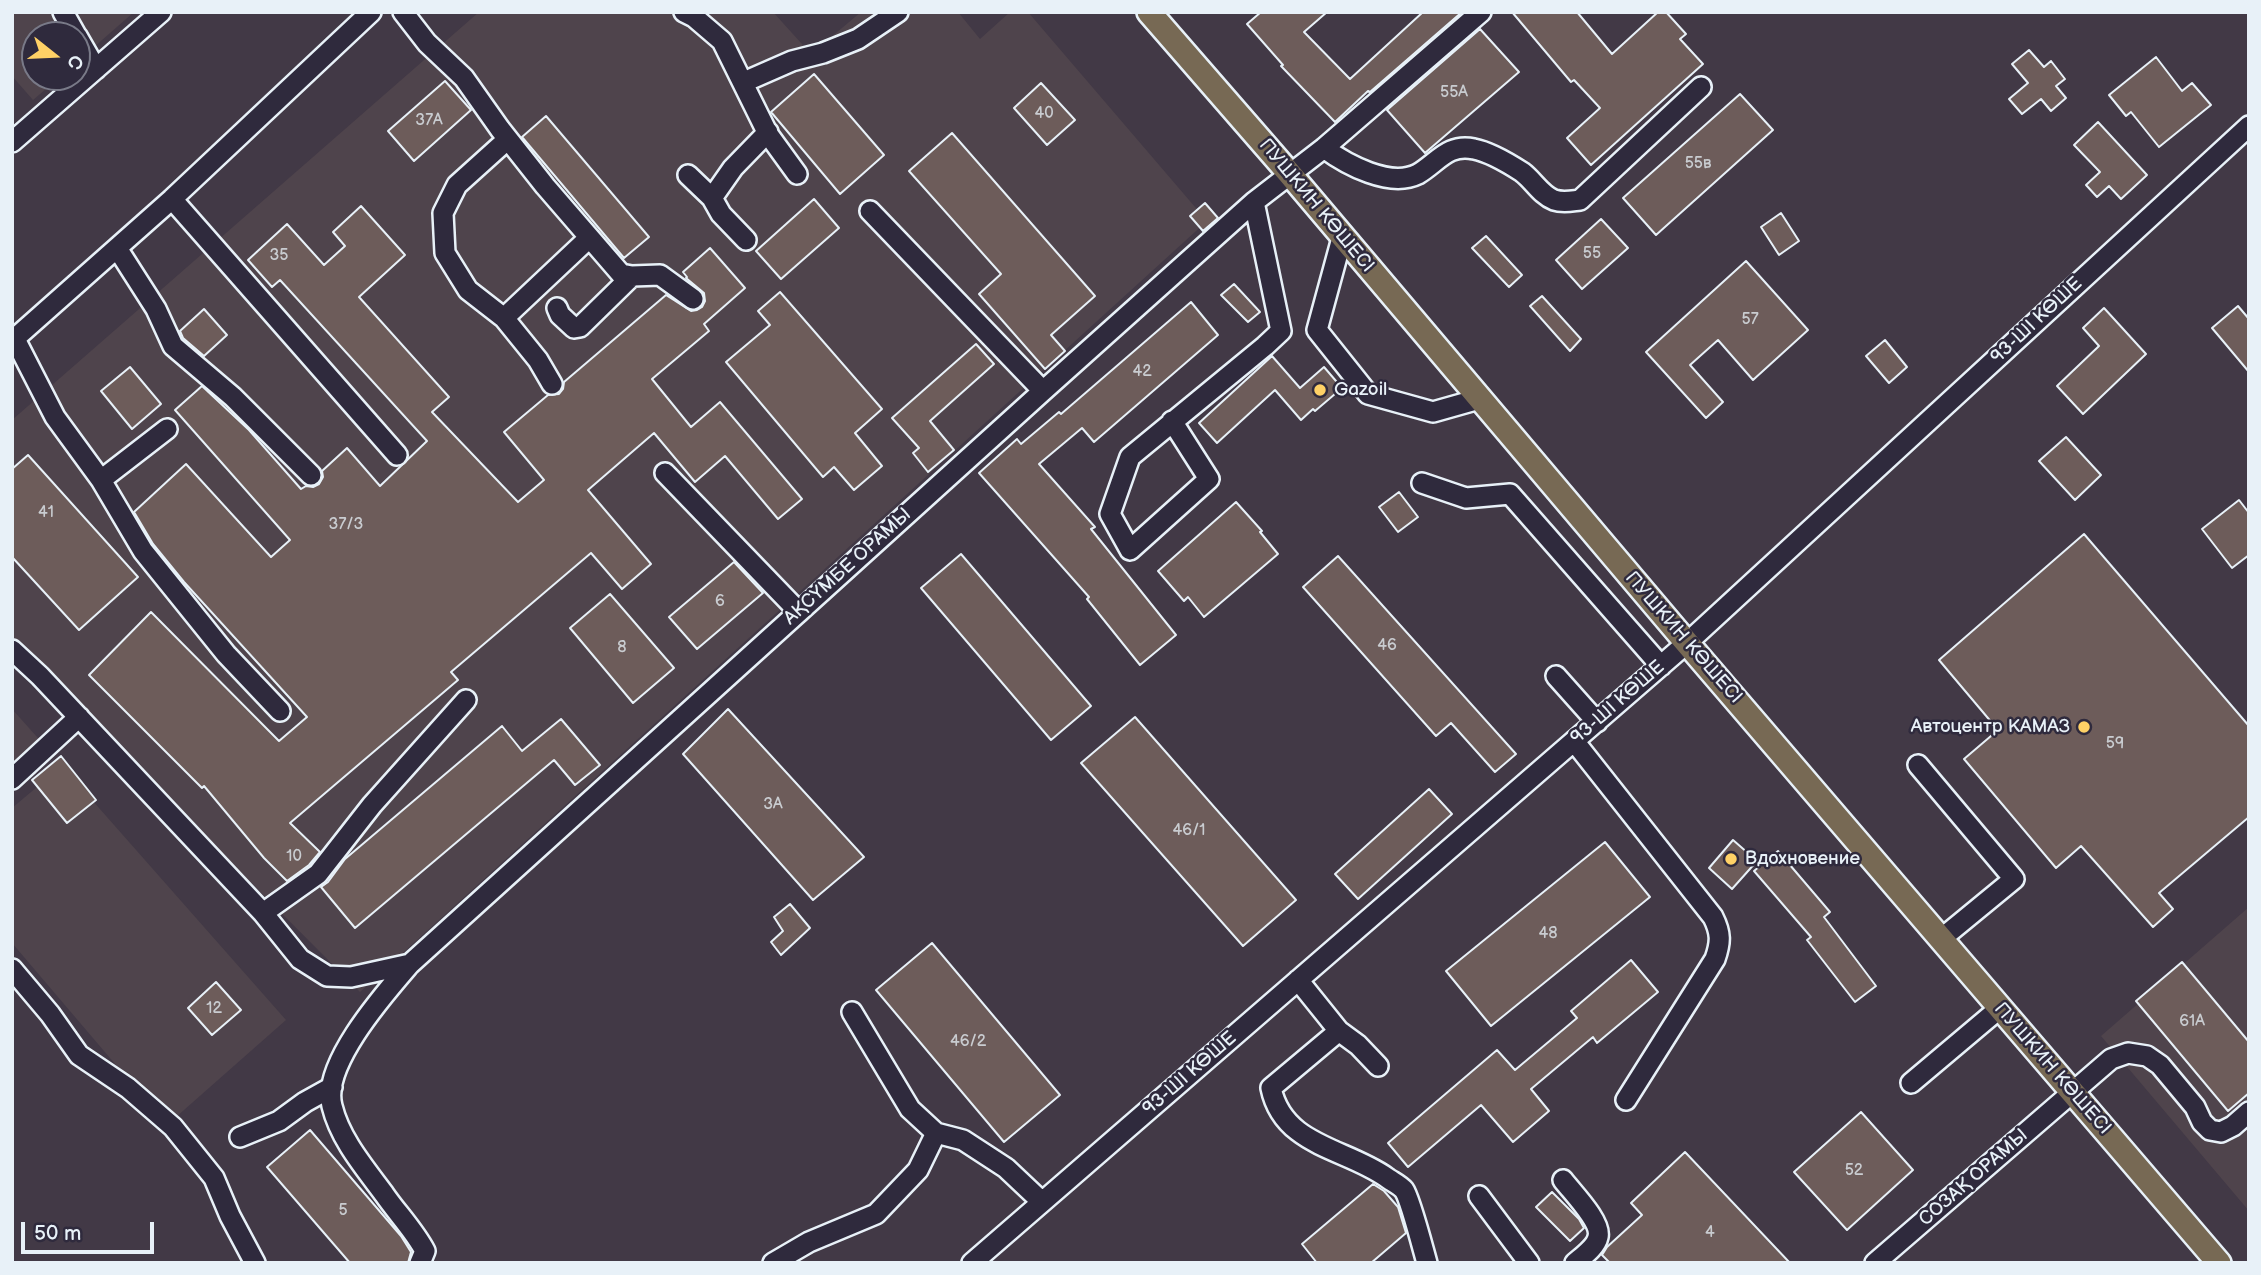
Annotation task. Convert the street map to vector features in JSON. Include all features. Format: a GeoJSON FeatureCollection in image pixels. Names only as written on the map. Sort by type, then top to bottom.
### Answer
{"type":"FeatureCollection","features":[{"type":"Feature","properties":{"kind":"main road","name":"ПУШКИН КӨШЕСІ"},"geometry":{"type":"LineString","coordinates":[[1149,12],[2219,1263]]}},
{"type":"Feature","properties":{"kind":"lane"},"geometry":{"type":"LineString","coordinates":[[12,142],[161,12]]}},
{"type":"Feature","properties":{"kind":"lane"},"geometry":{"type":"LineString","coordinates":[[280,711],[226,654],[143,551],[101,480],[55,417],[14,340],[172,199],[371,12]]}},
{"type":"Feature","properties":{"kind":"lane"},"geometry":{"type":"LineString","coordinates":[[403,12],[427,43],[464,78],[508,139],[621,274],[660,275],[694,299]]}},
{"type":"Feature","properties":{"kind":"lane"},"geometry":{"type":"LineString","coordinates":[[684,12],[722,41],[768,132],[797,174]]}},
{"type":"Feature","properties":{"kind":"lane"},"geometry":{"type":"LineString","coordinates":[[744,82],[792,61],[858,39],[898,12]]}},
{"type":"Feature","properties":{"kind":"lane","name":"АҚСҮМБЕ ОРАМЫ"},"geometry":{"type":"LineString","coordinates":[[332,1087],[345,1050],[377,1002],[410,964],[1254,202],[1324,148],[1482,12]]}},
{"type":"Feature","properties":{"kind":"lane"},"geometry":{"type":"LineString","coordinates":[[91,60],[96,69]]}},
{"type":"Feature","properties":{"kind":"lane"},"geometry":{"type":"LineString","coordinates":[[1324,148],[1361,170],[1404,179],[1420,173],[1445,152],[1472,148],[1522,172],[1551,199],[1564,202],[1580,200],[1701,87]]}},
{"type":"Feature","properties":{"kind":"lane","name":"93-ШІ КӨШЕ"},"geometry":{"type":"LineString","coordinates":[[972,1263],[1687,643],[2249,126]]}},
{"type":"Feature","properties":{"kind":"lane"},"geometry":{"type":"LineString","coordinates":[[712,198],[733,168],[768,132]]}},
{"type":"Feature","properties":{"kind":"lane"},"geometry":{"type":"LineString","coordinates":[[508,139],[457,185],[443,213],[445,253],[468,290],[504,318],[538,360],[552,384]]}},
{"type":"Feature","properties":{"kind":"lane"},"geometry":{"type":"LineString","coordinates":[[688,175],[712,198],[721,214],[746,240]]}},
{"type":"Feature","properties":{"kind":"lane"},"geometry":{"type":"LineString","coordinates":[[172,199],[397,455]]}},
{"type":"Feature","properties":{"kind":"lane"},"geometry":{"type":"LineString","coordinates":[[1172,421],[1209,479],[1129,550],[1110,514],[1130,457],[1172,421],[1265,346],[1281,331],[1254,202]]}},
{"type":"Feature","properties":{"kind":"lane"},"geometry":{"type":"LineString","coordinates":[[870,211],[1043,391]]}},
{"type":"Feature","properties":{"kind":"lane"},"geometry":{"type":"LineString","coordinates":[[504,318],[589,238]]}},
{"type":"Feature","properties":{"kind":"lane"},"geometry":{"type":"LineString","coordinates":[[1342,238],[1317,330],[1368,394],[1433,412],[1479,399]]}},
{"type":"Feature","properties":{"kind":"lane"},"geometry":{"type":"LineString","coordinates":[[117,248],[156,309],[173,346],[233,397],[312,475]]}},
{"type":"Feature","properties":{"kind":"lane"},"geometry":{"type":"LineString","coordinates":[[557,308],[560,315],[574,328],[580,327],[632,276]]}},
{"type":"Feature","properties":{"kind":"lane"},"geometry":{"type":"LineString","coordinates":[[101,480],[167,429]]}},
{"type":"Feature","properties":{"kind":"lane"},"geometry":{"type":"LineString","coordinates":[[665,474],[799,612]]}},
{"type":"Feature","properties":{"kind":"lane"},"geometry":{"type":"LineString","coordinates":[[1422,483],[1466,498],[1510,494],[1661,666]]}},
{"type":"Feature","properties":{"kind":"lane"},"geometry":{"type":"LineString","coordinates":[[12,650],[79,717],[263,913],[300,959],[327,976],[351,977],[410,964]]}},
{"type":"Feature","properties":{"kind":"lane"},"geometry":{"type":"LineString","coordinates":[[1556,676],[1597,722]]}},
{"type":"Feature","properties":{"kind":"lane"},"geometry":{"type":"LineString","coordinates":[[263,913],[318,874],[372,805],[466,700]]}},
{"type":"Feature","properties":{"kind":"lane"},"geometry":{"type":"LineString","coordinates":[[12,779],[79,717]]}},
{"type":"Feature","properties":{"kind":"lane"},"geometry":{"type":"LineString","coordinates":[[1574,741],[1713,917],[1720,931],[1720,945],[1714,959],[1626,1100]]}},
{"type":"Feature","properties":{"kind":"lane"},"geometry":{"type":"LineString","coordinates":[[1918,765],[2014,879],[1941,939]]}},
{"type":"Feature","properties":{"kind":"lane"},"geometry":{"type":"LineString","coordinates":[[12,969],[50,1014],[79,1055],[128,1088],[173,1126],[214,1178],[255,1263]]}},
{"type":"Feature","properties":{"kind":"lane"},"geometry":{"type":"LineString","coordinates":[[1298,980],[1339,1031],[1359,1045],[1378,1066]]}},
{"type":"Feature","properties":{"kind":"lane"},"geometry":{"type":"LineString","coordinates":[[1911,1083],[2000,1008]]}},
{"type":"Feature","properties":{"kind":"lane"},"geometry":{"type":"LineString","coordinates":[[852,1012],[910,1109],[936,1133],[963,1140],[1006,1168],[1042,1202]]}},
{"type":"Feature","properties":{"kind":"lane"},"geometry":{"type":"LineString","coordinates":[[1339,1031],[1270,1087],[1273,1101],[1280,1115],[1307,1139],[1371,1167],[1404,1190],[1427,1263]]}},
{"type":"Feature","properties":{"kind":"lane","name":"СОЗАҚ ОРАМЫ"},"geometry":{"type":"LineString","coordinates":[[1875,1263],[2111,1059],[2128,1053],[2147,1056],[2160,1065],[2195,1107],[2202,1122],[2210,1130],[2221,1132],[2249,1112]]}},
{"type":"Feature","properties":{"kind":"lane"},"geometry":{"type":"LineString","coordinates":[[240,1138],[279,1121],[304,1102],[332,1087]]}},
{"type":"Feature","properties":{"kind":"lane"},"geometry":{"type":"LineString","coordinates":[[332,1087],[331,1104],[345,1140],[419,1240],[425,1251],[421,1263]]}},
{"type":"Feature","properties":{"kind":"lane"},"geometry":{"type":"LineString","coordinates":[[773,1263],[809,1242],[876,1214],[918,1170],[936,1133]]}},
{"type":"Feature","properties":{"kind":"lane"},"geometry":{"type":"LineString","coordinates":[[1563,1180],[1598,1225],[1598,1238],[1591,1249],[1575,1263]]}},
{"type":"Feature","properties":{"kind":"lane"},"geometry":{"type":"LineString","coordinates":[[1479,1196],[1529,1263]]}},
{"type":"Feature","properties":{"kind":"shaded area"},"geometry":{"type":"Polygon","coordinates":[[[12,12],[134,12],[91,50],[91,21],[21,21],[21,86],[12,76],[12,12]]]}},
{"type":"Feature","properties":{"kind":"shaded area"},"geometry":{"type":"Polygon","coordinates":[[[479,12],[773,12],[811,54],[861,12],[958,12],[980,39],[1010,12],[1028,12],[1207,221],[360,992],[12,643],[12,420],[479,12]]]}},
{"type":"Feature","properties":{"kind":"shaded area"},"geometry":{"type":"Polygon","coordinates":[[[25,91],[44,91],[33,100],[25,91]]]}},
{"type":"Feature","properties":{"kind":"shaded area"},"geometry":{"type":"Polygon","coordinates":[[[12,709],[46,747],[12,775],[12,709]]]}},
{"type":"Feature","properties":{"kind":"shaded area"},"geometry":{"type":"Polygon","coordinates":[[[62,766],[286,1020],[167,1125],[12,943],[12,808],[62,766]]]}},
{"type":"Feature","properties":{"kind":"shaded area"},"geometry":{"type":"Polygon","coordinates":[[[2249,907],[2249,1211],[2101,1036],[2249,907]]]}},
{"type":"Feature","properties":{"kind":"building"},"geometry":{"type":"Polygon","coordinates":[[[1261,12],[1327,12],[1304,32],[1350,79],[1423,12],[1462,12],[1335,122],[1281,66],[1283,65],[1247,24],[1261,12]]]}},
{"type":"Feature","properties":{"kind":"building"},"geometry":{"type":"Polygon","coordinates":[[[1512,12],[1577,12],[1612,54],[1658,12],[1666,12],[1686,34],[1680,39],[1703,64],[1591,165],[1567,138],[1600,108],[1574,80],[1571,82],[1512,12]]]}},
{"type":"Feature","properties":{"kind":"building"},"geometry":{"type":"Polygon","coordinates":[[[1480,29],[1519,72],[1425,153],[1387,110],[1480,29]]]}},
{"type":"Feature","properties":{"kind":"building"},"geometry":{"type":"Polygon","coordinates":[[[2029,50],[2044,67],[2051,61],[2065,79],[2056,86],[2066,98],[2051,111],[2041,99],[2022,114],[2009,99],[2028,83],[2012,64],[2029,50]]]}},
{"type":"Feature","properties":{"kind":"building"},"geometry":{"type":"Polygon","coordinates":[[[2156,57],[2182,91],[2192,83],[2211,105],[2159,147],[2131,112],[2126,116],[2109,95],[2156,57]]]}},
{"type":"Feature","properties":{"kind":"building"},"geometry":{"type":"Polygon","coordinates":[[[814,74],[884,155],[840,194],[771,112],[814,74]]]}},
{"type":"Feature","properties":{"kind":"building"},"geometry":{"type":"Polygon","coordinates":[[[445,81],[471,110],[414,161],[388,131],[445,81]]]}},
{"type":"Feature","properties":{"kind":"building"},"geometry":{"type":"Polygon","coordinates":[[[1041,83],[1075,120],[1047,145],[1014,108],[1041,83]]]}},
{"type":"Feature","properties":{"kind":"building"},"geometry":{"type":"Polygon","coordinates":[[[1740,94],[1773,130],[1656,235],[1623,198],[1740,94]]]}},
{"type":"Feature","properties":{"kind":"building"},"geometry":{"type":"Polygon","coordinates":[[[546,116],[649,237],[624,258],[522,137],[546,116]]]}},
{"type":"Feature","properties":{"kind":"building"},"geometry":{"type":"Polygon","coordinates":[[[2098,122],[2147,175],[2121,199],[2109,186],[2097,197],[2086,185],[2100,172],[2074,145],[2098,122]]]}},
{"type":"Feature","properties":{"kind":"building"},"geometry":{"type":"Polygon","coordinates":[[[952,133],[1095,296],[1051,335],[1065,351],[1045,369],[979,294],[1001,274],[909,171],[952,133]]]}},
{"type":"Feature","properties":{"kind":"building"},"geometry":{"type":"Polygon","coordinates":[[[814,199],[839,228],[781,279],[756,251],[814,199]]]}},
{"type":"Feature","properties":{"kind":"building"},"geometry":{"type":"Polygon","coordinates":[[[1205,203],[1218,218],[1203,231],[1190,216],[1205,203]]]}},
{"type":"Feature","properties":{"kind":"building"},"geometry":{"type":"Polygon","coordinates":[[[361,206],[405,255],[359,297],[449,397],[432,412],[518,502],[544,480],[504,432],[548,395],[559,394],[564,382],[666,295],[691,311],[702,307],[705,301],[704,293],[686,278],[683,272],[710,248],[745,288],[704,324],[709,331],[652,379],[691,427],[720,402],[802,499],[778,519],[725,456],[695,482],[654,433],[588,490],[651,564],[622,589],[591,553],[451,672],[458,680],[290,823],[320,852],[309,865],[287,881],[264,858],[204,786],[202,788],[89,675],[151,612],[279,741],[307,717],[184,582],[153,544],[134,512],[186,464],[271,557],[290,540],[175,410],[202,386],[249,430],[301,489],[319,484],[323,477],[322,471],[347,448],[380,486],[427,441],[280,280],[272,287],[248,260],[287,224],[324,265],[345,246],[333,232],[361,206]]]}},
{"type":"Feature","properties":{"kind":"building"},"geometry":{"type":"Polygon","coordinates":[[[1781,213],[1799,241],[1779,255],[1761,227],[1781,213]]]}},
{"type":"Feature","properties":{"kind":"building"},"geometry":{"type":"Polygon","coordinates":[[[1601,219],[1628,248],[1582,289],[1556,260],[1601,219]]]}},
{"type":"Feature","properties":{"kind":"building"},"geometry":{"type":"Polygon","coordinates":[[[1486,236],[1522,275],[1509,287],[1472,248],[1486,236]]]}},
{"type":"Feature","properties":{"kind":"building"},"geometry":{"type":"Polygon","coordinates":[[[1746,261],[1808,330],[1753,380],[1718,340],[1690,365],[1723,402],[1706,418],[1646,352],[1746,261]]]}},
{"type":"Feature","properties":{"kind":"building"},"geometry":{"type":"Polygon","coordinates":[[[1234,284],[1260,312],[1248,322],[1221,295],[1234,284]]]}},
{"type":"Feature","properties":{"kind":"building"},"geometry":{"type":"Polygon","coordinates":[[[780,292],[882,409],[855,433],[882,466],[854,490],[834,467],[823,477],[726,362],[770,325],[758,311],[780,292]]]}},
{"type":"Feature","properties":{"kind":"building"},"geometry":{"type":"Polygon","coordinates":[[[1542,296],[1581,339],[1570,351],[1530,306],[1542,296]]]}},
{"type":"Feature","properties":{"kind":"building"},"geometry":{"type":"Polygon","coordinates":[[[1191,302],[1218,335],[1094,442],[1082,428],[1039,464],[1095,527],[1091,529],[1176,635],[1140,665],[1087,599],[1089,597],[979,473],[1017,439],[1021,444],[1059,412],[1061,414],[1191,302]]]}},
{"type":"Feature","properties":{"kind":"building"},"geometry":{"type":"Polygon","coordinates":[[[2238,306],[2249,319],[2249,372],[2212,328],[2238,306]]]}},
{"type":"Feature","properties":{"kind":"building"},"geometry":{"type":"Polygon","coordinates":[[[2104,308],[2146,354],[2083,414],[2057,386],[2099,346],[2083,328],[2104,308]]]}},
{"type":"Feature","properties":{"kind":"building"},"geometry":{"type":"Polygon","coordinates":[[[204,309],[227,335],[204,356],[183,338],[180,331],[204,309]]]}},
{"type":"Feature","properties":{"kind":"building"},"geometry":{"type":"Polygon","coordinates":[[[1885,340],[1907,367],[1889,383],[1866,356],[1885,340]]]}},
{"type":"Feature","properties":{"kind":"building"},"geometry":{"type":"Polygon","coordinates":[[[976,344],[994,364],[930,421],[954,450],[928,472],[913,453],[919,448],[892,418],[976,344]]]}},
{"type":"Feature","properties":{"kind":"building"},"geometry":{"type":"Polygon","coordinates":[[[1272,356],[1300,388],[1324,367],[1342,388],[1301,420],[1275,390],[1217,443],[1199,423],[1272,356]]]}},
{"type":"Feature","properties":{"kind":"building"},"geometry":{"type":"Polygon","coordinates":[[[130,367],[161,404],[132,429],[101,391],[130,367]]]}},
{"type":"Feature","properties":{"kind":"building"},"geometry":{"type":"Polygon","coordinates":[[[2066,437],[2101,475],[2075,500],[2039,461],[2066,437]]]}},
{"type":"Feature","properties":{"kind":"building"},"geometry":{"type":"Polygon","coordinates":[[[28,455],[138,577],[79,630],[12,557],[12,469],[28,455]]]}},
{"type":"Feature","properties":{"kind":"building"},"geometry":{"type":"Polygon","coordinates":[[[1399,492],[1418,517],[1398,532],[1379,507],[1399,492]]]}},
{"type":"Feature","properties":{"kind":"building"},"geometry":{"type":"Polygon","coordinates":[[[2239,500],[2249,513],[2249,555],[2232,568],[2202,529],[2239,500]]]}},
{"type":"Feature","properties":{"kind":"building"},"geometry":{"type":"Polygon","coordinates":[[[1236,502],[1278,554],[1204,617],[1188,597],[1184,601],[1158,571],[1236,502]]]}},
{"type":"Feature","properties":{"kind":"building"},"geometry":{"type":"Polygon","coordinates":[[[2084,534],[2249,726],[2249,817],[2159,893],[2173,909],[2153,927],[2081,846],[2056,868],[1964,759],[1998,730],[1939,660],[2084,534]]]}},
{"type":"Feature","properties":{"kind":"building"},"geometry":{"type":"Polygon","coordinates":[[[961,554],[1091,706],[1051,740],[921,588],[961,554]]]}},
{"type":"Feature","properties":{"kind":"building"},"geometry":{"type":"Polygon","coordinates":[[[1338,556],[1516,754],[1495,772],[1451,723],[1436,736],[1303,587],[1338,556]]]}},
{"type":"Feature","properties":{"kind":"building"},"geometry":{"type":"Polygon","coordinates":[[[734,562],[763,593],[697,649],[669,617],[734,562]]]}},
{"type":"Feature","properties":{"kind":"building"},"geometry":{"type":"Polygon","coordinates":[[[610,594],[674,668],[633,703],[570,628],[610,594]]]}},
{"type":"Feature","properties":{"kind":"building"},"geometry":{"type":"Polygon","coordinates":[[[728,709],[864,857],[813,900],[683,754],[728,709]]]}},
{"type":"Feature","properties":{"kind":"building"},"geometry":{"type":"Polygon","coordinates":[[[1135,717],[1296,900],[1243,946],[1081,763],[1135,717]]]}},
{"type":"Feature","properties":{"kind":"building"},"geometry":{"type":"Polygon","coordinates":[[[561,719],[600,765],[575,785],[554,760],[355,928],[321,887],[345,859],[502,726],[522,751],[561,719]]]}},
{"type":"Feature","properties":{"kind":"building"},"geometry":{"type":"Polygon","coordinates":[[[61,756],[96,800],[67,823],[32,780],[61,756]]]}},
{"type":"Feature","properties":{"kind":"building"},"geometry":{"type":"Polygon","coordinates":[[[1429,789],[1452,814],[1358,899],[1335,874],[1429,789]]]}},
{"type":"Feature","properties":{"kind":"building"},"geometry":{"type":"Polygon","coordinates":[[[1733,840],[1757,861],[1732,889],[1709,868],[1733,840]]]}},
{"type":"Feature","properties":{"kind":"building"},"geometry":{"type":"Polygon","coordinates":[[[1605,842],[1650,897],[1491,1026],[1446,971],[1605,842]]]}},
{"type":"Feature","properties":{"kind":"building"},"geometry":{"type":"Polygon","coordinates":[[[1778,851],[1830,912],[1824,917],[1876,986],[1855,1002],[1807,940],[1811,937],[1754,871],[1778,851]]]}},
{"type":"Feature","properties":{"kind":"building"},"geometry":{"type":"Polygon","coordinates":[[[790,904],[810,928],[781,955],[771,942],[783,931],[774,917],[790,904]]]}},
{"type":"Feature","properties":{"kind":"building"},"geometry":{"type":"Polygon","coordinates":[[[932,943],[1060,1095],[1004,1142],[876,990],[932,943]]]}},
{"type":"Feature","properties":{"kind":"building"},"geometry":{"type":"Polygon","coordinates":[[[1631,960],[1658,992],[1597,1043],[1593,1037],[1531,1089],[1549,1111],[1513,1142],[1481,1105],[1408,1167],[1388,1143],[1497,1050],[1515,1070],[1577,1018],[1571,1011],[1631,960]]]}},
{"type":"Feature","properties":{"kind":"building"},"geometry":{"type":"Polygon","coordinates":[[[2182,962],[2249,1042],[2249,1093],[2228,1111],[2136,1001],[2182,962]]]}},
{"type":"Feature","properties":{"kind":"building"},"geometry":{"type":"Polygon","coordinates":[[[216,982],[241,1010],[212,1035],[188,1008],[216,982]]]}},
{"type":"Feature","properties":{"kind":"building"},"geometry":{"type":"Polygon","coordinates":[[[1861,1112],[1913,1170],[1847,1230],[1794,1172],[1861,1112]]]}},
{"type":"Feature","properties":{"kind":"building"},"geometry":{"type":"Polygon","coordinates":[[[310,1130],[401,1236],[411,1252],[408,1263],[350,1263],[267,1167],[310,1130]]]}},
{"type":"Feature","properties":{"kind":"building"},"geometry":{"type":"Polygon","coordinates":[[[1685,1152],[1790,1263],[1610,1263],[1602,1255],[1607,1247],[1642,1215],[1631,1203],[1685,1152]]]}},
{"type":"Feature","properties":{"kind":"building"},"geometry":{"type":"Polygon","coordinates":[[[1373,1184],[1384,1191],[1398,1207],[1406,1233],[1371,1263],[1317,1263],[1302,1244],[1373,1184]]]}},
{"type":"Feature","properties":{"kind":"building"},"geometry":{"type":"Polygon","coordinates":[[[1552,1192],[1579,1219],[1584,1228],[1570,1241],[1536,1207],[1552,1192]]]}},
{"type":"Feature","properties":{"kind":"place","name":"Gazoil"},"geometry":{"type":"Point","coordinates":[1320,390]}},
{"type":"Feature","properties":{"kind":"place","name":"Автоцентр КАМАЗ"},"geometry":{"type":"Point","coordinates":[2084,727]}},
{"type":"Feature","properties":{"kind":"place","name":"Вдохновение"},"geometry":{"type":"Point","coordinates":[1731,859]}}]}
